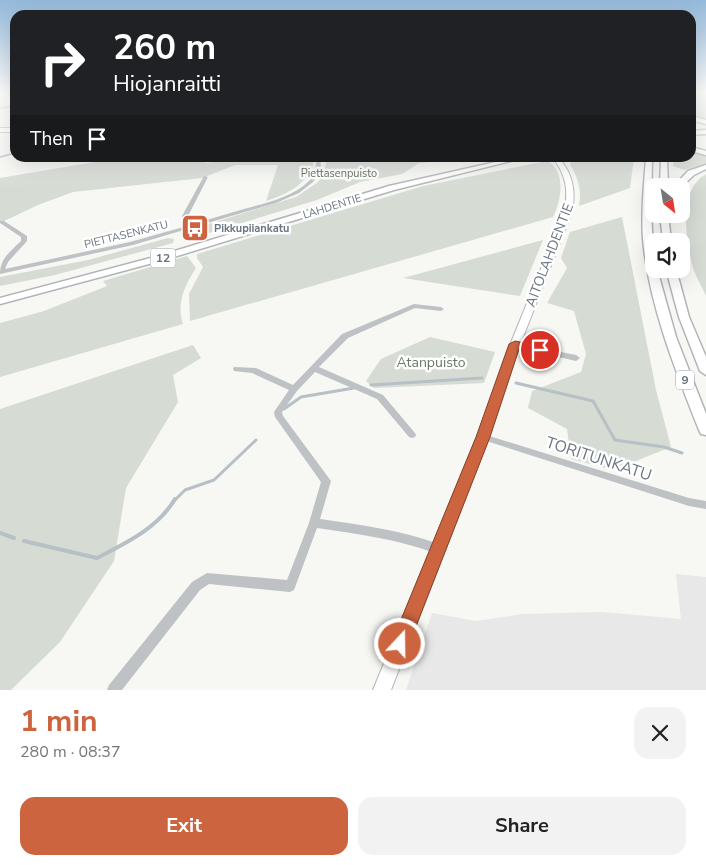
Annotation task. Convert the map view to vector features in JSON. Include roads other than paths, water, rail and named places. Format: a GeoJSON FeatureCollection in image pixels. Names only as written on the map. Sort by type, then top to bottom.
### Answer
{"type":"FeatureCollection","features":[{"type":"Feature","properties":{"kind":"highway","name":"LAHDENTIE"},"geometry":{"type":"LineString","coordinates":[[0,295],[170,250],[394,183],[485,162]]}},
{"type":"Feature","properties":{"kind":"highway","name":"LAHDENTIE"},"geometry":{"type":"LineString","coordinates":[[0,301],[169,256],[392,188],[503,162]]}},
{"type":"Feature","properties":{"kind":"highway"},"geometry":{"type":"LineString","coordinates":[[644,162],[649,176]]}},
{"type":"Feature","properties":{"kind":"highway","name":"9"},"geometry":{"type":"LineString","coordinates":[[649,162],[648,240],[658,290],[674,351],[706,430]]}},
{"type":"Feature","properties":{"kind":"highway"},"geometry":{"type":"LineString","coordinates":[[664,162],[664,178]]}},
{"type":"Feature","properties":{"kind":"highway"},"geometry":{"type":"LineString","coordinates":[[685,178],[690,173],[706,167]]}},
{"type":"Feature","properties":{"kind":"highway","name":"9"},"geometry":{"type":"LineString","coordinates":[[673,278],[684,317],[706,372]]}},
{"type":"Feature","properties":{"kind":"main road","name":"AITOLAHDENTIE"},"geometry":{"type":"LineString","coordinates":[[382,690],[483,437],[515,344],[565,220],[571,197],[567,174],[559,162]]}},
{"type":"Feature","properties":{"kind":"street","name":"PIETTASENKATU"},"geometry":{"type":"LineString","coordinates":[[1,272],[110,250],[288,197],[312,180],[319,168],[318,162]]}},
{"type":"Feature","properties":{"kind":"street"},"geometry":{"type":"LineString","coordinates":[[191,227],[185,216],[206,177]]}},
{"type":"Feature","properties":{"kind":"street"},"geometry":{"type":"LineString","coordinates":[[1,272],[6,261],[24,241],[24,238],[2,222]]}},
{"type":"Feature","properties":{"kind":"street"},"geometry":{"type":"LineString","coordinates":[[114,690],[196,586],[207,578],[290,586],[314,523],[326,481],[279,417],[278,412],[294,389],[344,336],[414,306],[441,309]]}},
{"type":"Feature","properties":{"kind":"street"},"geometry":{"type":"LineString","coordinates":[[515,344],[576,358]]}},
{"type":"Feature","properties":{"kind":"street"},"geometry":{"type":"LineString","coordinates":[[314,368],[380,398],[412,435]]}},
{"type":"Feature","properties":{"kind":"street"},"geometry":{"type":"LineString","coordinates":[[237,369],[253,370],[294,389]]}},
{"type":"Feature","properties":{"kind":"street","name":"TORITUNKATU"},"geometry":{"type":"LineString","coordinates":[[483,437],[689,502],[706,505]]}},
{"type":"Feature","properties":{"kind":"street"},"geometry":{"type":"LineString","coordinates":[[314,523],[388,533],[411,538],[437,549]]}},
{"type":"Feature","properties":{"kind":"waterway"},"geometry":{"type":"LineString","coordinates":[[371,385],[482,378]]}},
{"type":"Feature","properties":{"kind":"waterway"},"geometry":{"type":"LineString","coordinates":[[516,383],[593,401],[615,440],[664,447],[682,453]]}},
{"type":"Feature","properties":{"kind":"waterway"},"geometry":{"type":"LineString","coordinates":[[284,409],[301,397],[354,388]]}},
{"type":"Feature","properties":{"kind":"waterway"},"geometry":{"type":"LineString","coordinates":[[174,501],[185,490],[214,480],[256,440]]}},
{"type":"Feature","properties":{"kind":"waterway"},"geometry":{"type":"LineString","coordinates":[[24,541],[97,558],[140,534],[160,518],[175,499]]}},
{"type":"Feature","properties":{"kind":"waterway"},"geometry":{"type":"LineString","coordinates":[[0,533],[14,538]]}},
{"type":"Feature","properties":{"kind":"place","name":"Pikkupiiankatu"},"geometry":{"type":"Point","coordinates":[195,228]}},
{"type":"Feature","properties":{"kind":"park label","name":"Piettasenpuisto"},"geometry":{"type":"Point","coordinates":[339,173]}},
{"type":"Feature","properties":{"kind":"park label","name":"Atanpuisto"},"geometry":{"type":"Point","coordinates":[431,362]}}]}
